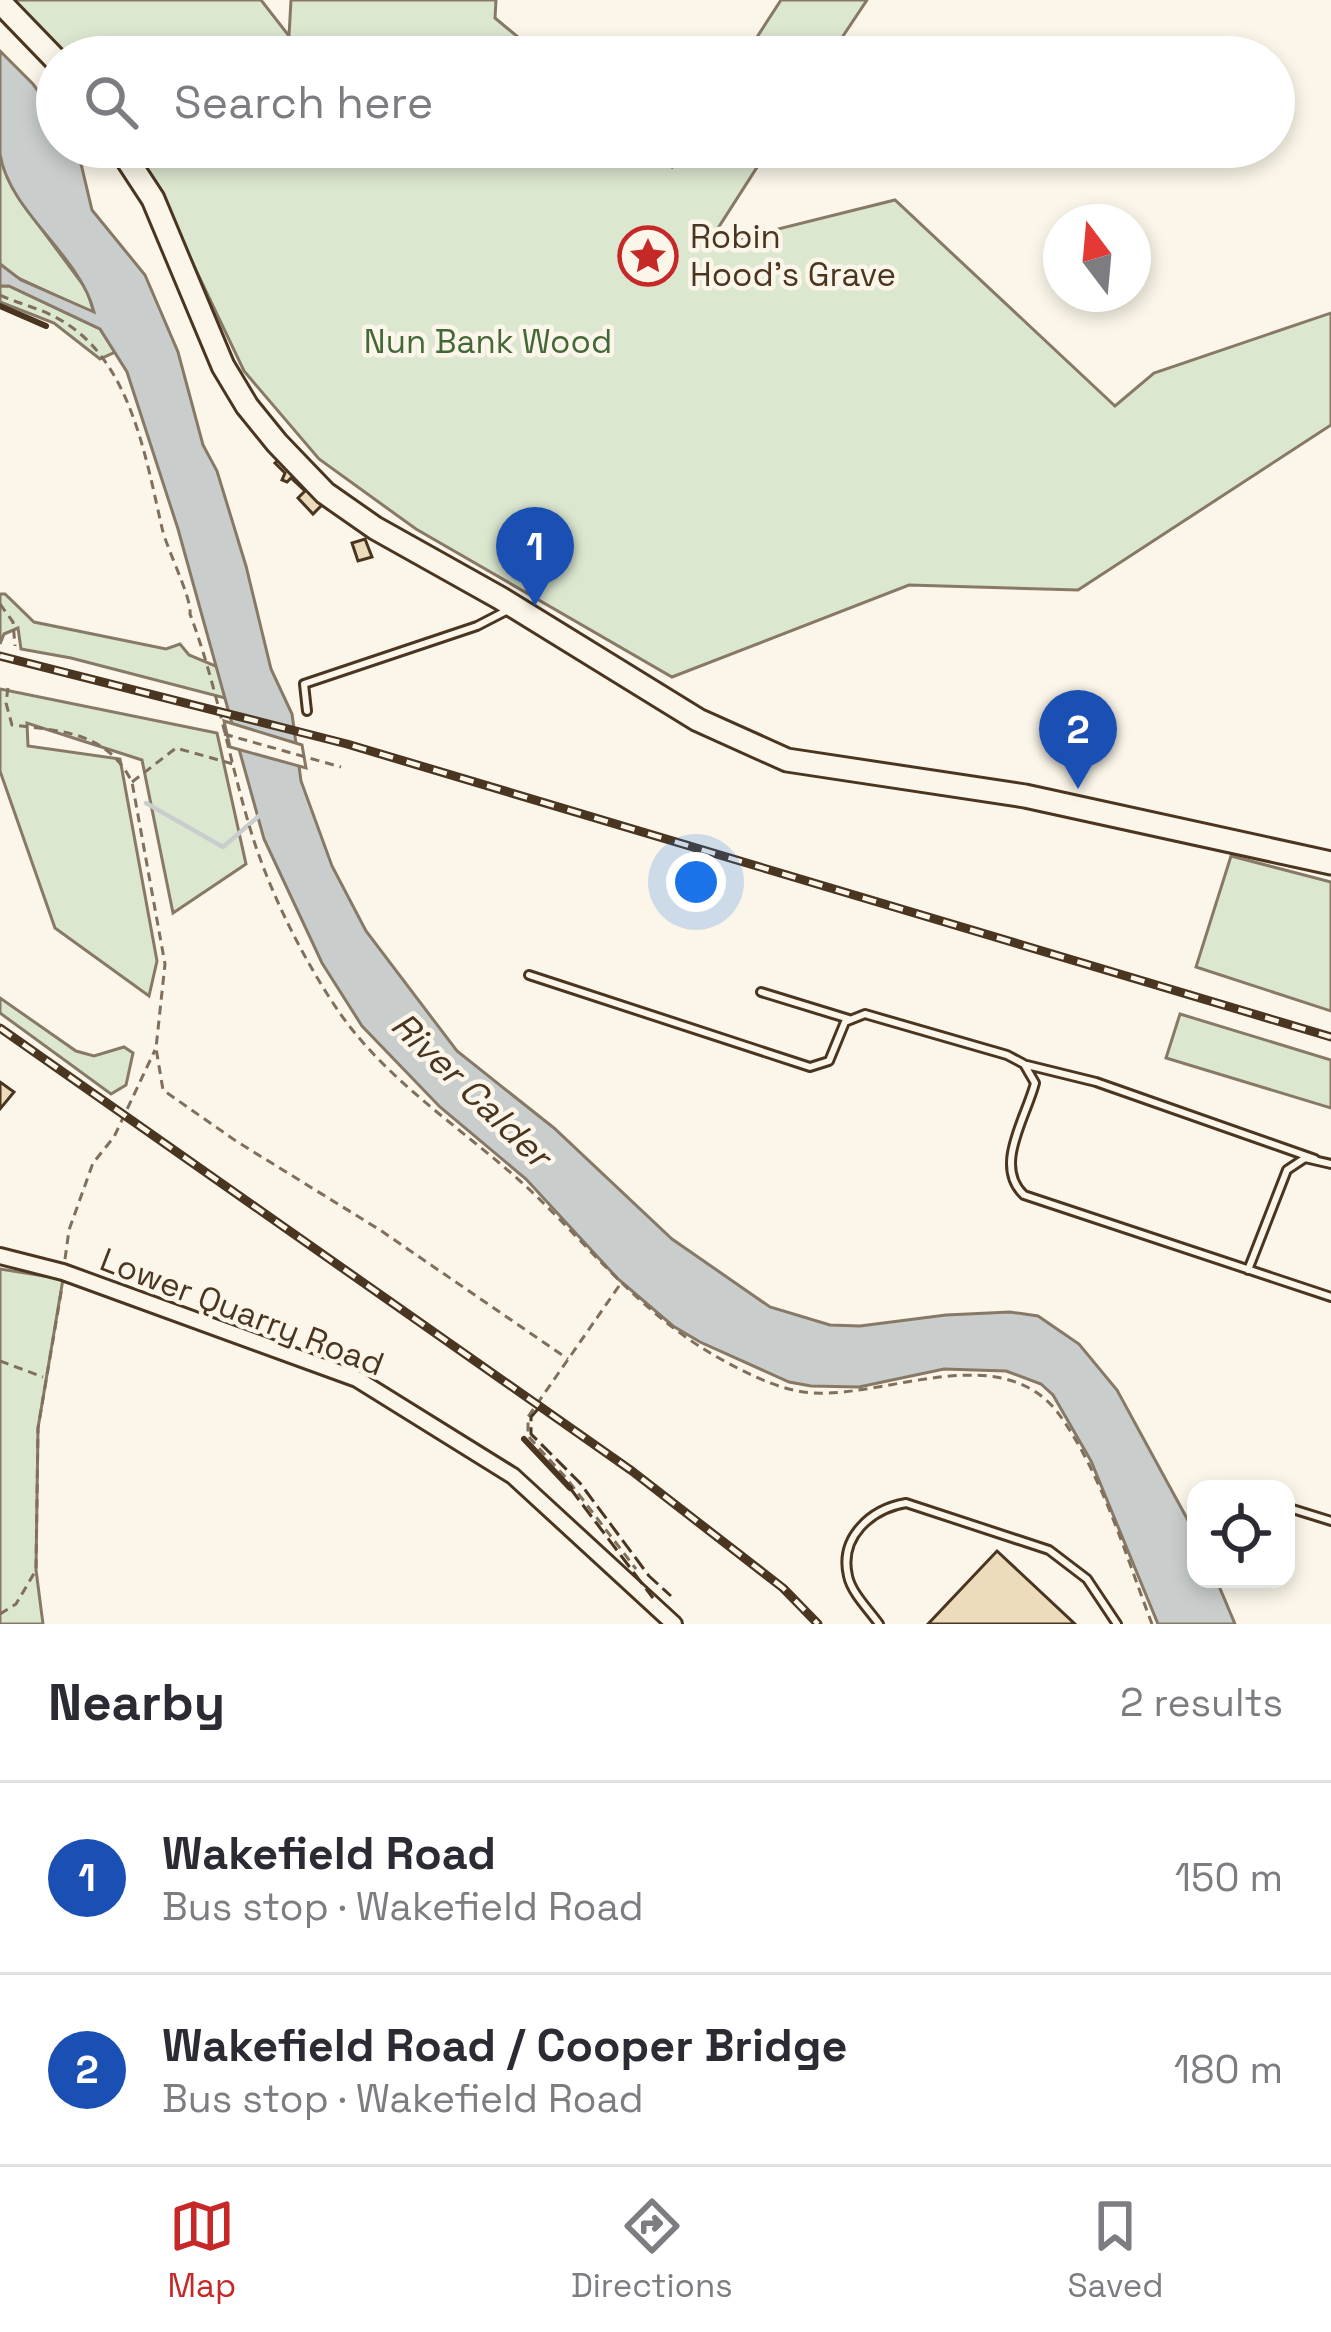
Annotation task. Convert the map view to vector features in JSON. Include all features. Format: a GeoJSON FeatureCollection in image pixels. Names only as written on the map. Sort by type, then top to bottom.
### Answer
{"type":"FeatureCollection","features":[{"type":"Feature","properties":{"kind":"highway"},"geometry":{"type":"LineString","coordinates":[[0,2],[36,39]]}},
{"type":"Feature","properties":{"kind":"highway"},"geometry":{"type":"LineString","coordinates":[[133,168],[153,199],[223,366],[247,406],[325,493],[375,528],[515,607],[698,720],[787,760],[1025,796],[1331,863]]}},
{"type":"Feature","properties":{"kind":"street","name":"Lower Quarry Road"},"geometry":{"type":"LineString","coordinates":[[0,1256],[64,1271],[357,1379],[513,1476],[674,1624]]}},
{"type":"Feature","properties":{"kind":"lane"},"geometry":{"type":"LineString","coordinates":[[307,711],[304,684],[477,626],[515,607]]}},
{"type":"Feature","properties":{"kind":"lane"},"geometry":{"type":"LineString","coordinates":[[529,975],[810,1067],[829,1061],[849,1019]]}},
{"type":"Feature","properties":{"kind":"lane"},"geometry":{"type":"LineString","coordinates":[[761,992],[849,1019],[875,1015],[1024,1064],[1096,1082],[1331,1164]]}},
{"type":"Feature","properties":{"kind":"lane"},"geometry":{"type":"LineString","coordinates":[[1024,1064],[1035,1083],[1010,1161],[1010,1174],[1024,1195],[1331,1298]]}},
{"type":"Feature","properties":{"kind":"lane"},"geometry":{"type":"LineString","coordinates":[[1248,1270],[1287,1170],[1294,1162],[1315,1159]]}},
{"type":"Feature","properties":{"kind":"lane"},"geometry":{"type":"LineString","coordinates":[[879,1624],[848,1580],[847,1556],[853,1533],[886,1506],[906,1503],[1049,1550],[1087,1579],[1118,1624]]}},
{"type":"Feature","properties":{"kind":"lane"},"geometry":{"type":"LineString","coordinates":[[1295,1510],[1331,1520]]}},
{"type":"Feature","properties":{"kind":"path"},"geometry":{"type":"LineString","coordinates":[[0,295],[52,315],[90,341],[108,364],[152,476],[162,528],[191,606],[254,842],[277,897],[340,1012],[428,1107],[531,1191],[656,1317],[723,1361],[764,1381],[808,1393],[856,1393],[943,1376],[1024,1383],[1060,1416],[1089,1468],[1152,1624]]}},
{"type":"Feature","properties":{"kind":"path"},"geometry":{"type":"LineString","coordinates":[[0,604],[13,622],[15,646]]}},
{"type":"Feature","properties":{"kind":"path"},"geometry":{"type":"LineString","coordinates":[[8,688],[6,703],[12,725],[72,732],[120,758],[132,782],[165,964],[156,1048],[163,1090],[568,1359]]}},
{"type":"Feature","properties":{"kind":"path"},"geometry":{"type":"LineString","coordinates":[[224,734],[341,767]]}},
{"type":"Feature","properties":{"kind":"path"},"geometry":{"type":"LineString","coordinates":[[132,782],[176,748],[235,764]]}},
{"type":"Feature","properties":{"kind":"path"},"geometry":{"type":"LineString","coordinates":[[0,1614],[16,1604],[36,1570],[38,1428],[69,1231],[92,1163],[114,1137],[156,1048]]}},
{"type":"Feature","properties":{"kind":"path"},"geometry":{"type":"LineString","coordinates":[[621,1283],[528,1417],[528,1436],[567,1478],[645,1580]]}},
{"type":"Feature","properties":{"kind":"path"},"geometry":{"type":"LineString","coordinates":[[0,1361],[45,1378]]}},
{"type":"Feature","properties":{"kind":"green space"},"geometry":{"type":"Polygon","coordinates":[[[9,0],[261,0],[289,36],[42,36],[9,0]]]}},
{"type":"Feature","properties":{"kind":"green space"},"geometry":{"type":"Polygon","coordinates":[[[291,0],[496,0],[495,18],[517,36],[289,36],[291,0]]]}},
{"type":"Feature","properties":{"kind":"green space"},"geometry":{"type":"Polygon","coordinates":[[[781,0],[867,0],[843,36],[758,36],[781,0]]]}},
{"type":"Feature","properties":{"kind":"green space"},"geometry":{"type":"Polygon","coordinates":[[[0,156],[34,219],[87,290],[94,313],[14,276],[0,264],[0,156]]]}},
{"type":"Feature","properties":{"kind":"green space","name":"Nun Bank Wood"},"geometry":{"type":"Polygon","coordinates":[[[143,168],[757,168],[706,247],[895,200],[1115,406],[1154,373],[1331,313],[1331,425],[1078,590],[909,585],[672,677],[416,529],[319,459],[244,371],[143,168]]]}},
{"type":"Feature","properties":{"kind":"green space"},"geometry":{"type":"Polygon","coordinates":[[[0,286],[100,329],[115,352],[100,359],[54,323],[0,302],[0,286]]]}},
{"type":"Feature","properties":{"kind":"green space"},"geometry":{"type":"Polygon","coordinates":[[[0,594],[34,622],[166,649],[180,644],[189,655],[218,667],[225,698],[21,649],[18,628],[4,634],[0,644],[0,594]]]}},
{"type":"Feature","properties":{"kind":"green space"},"geometry":{"type":"Polygon","coordinates":[[[0,689],[217,733],[246,864],[173,913],[142,760],[27,723],[28,746],[120,759],[157,961],[149,996],[55,928],[0,771],[0,689]]]}},
{"type":"Feature","properties":{"kind":"green space"},"geometry":{"type":"Polygon","coordinates":[[[1231,856],[1331,882],[1331,1011],[1196,967],[1231,856]]]}},
{"type":"Feature","properties":{"kind":"green space"},"geometry":{"type":"Polygon","coordinates":[[[0,998],[76,1051],[94,1056],[124,1047],[133,1053],[126,1085],[111,1094],[0,1013],[0,998]]]}},
{"type":"Feature","properties":{"kind":"green space"},"geometry":{"type":"Polygon","coordinates":[[[1180,1014],[1331,1060],[1331,1108],[1166,1058],[1180,1014]]]}},
{"type":"Feature","properties":{"kind":"green space"},"geometry":{"type":"Polygon","coordinates":[[[0,1269],[63,1279],[38,1428],[36,1570],[43,1624],[0,1624],[0,1269]]]}},
{"type":"Feature","properties":{"kind":"water","name":"River Calder"},"geometry":{"type":"Polygon","coordinates":[[[0,51],[36,88],[36,168],[82,168],[92,210],[145,275],[178,352],[203,445],[217,471],[271,669],[292,714],[301,781],[332,866],[366,931],[457,1051],[554,1128],[672,1239],[770,1307],[830,1325],[860,1326],[1010,1312],[1038,1316],[1079,1344],[1117,1390],[1187,1518],[1187,1588],[1220,1588],[1235,1624],[1158,1624],[1091,1461],[1053,1395],[1041,1384],[1006,1371],[944,1369],[859,1387],[811,1386],[789,1382],[700,1342],[673,1326],[618,1279],[526,1179],[440,1107],[362,1026],[322,963],[264,839],[178,529],[127,372],[100,329],[0,286],[0,264],[21,280],[94,312],[75,271],[6,175],[0,154],[0,51]]]}},
{"type":"Feature","properties":{"kind":"pier"},"geometry":{"type":"Polygon","coordinates":[[[224,721],[302,745],[306,768],[230,747],[224,721]]]}},
{"type":"Feature","properties":{"kind":"building"},"geometry":{"type":"Polygon","coordinates":[[[283,456],[327,500],[313,514],[298,498],[305,491],[291,478],[282,480],[285,473],[275,463],[283,456]]]}},
{"type":"Feature","properties":{"kind":"building"},"geometry":{"type":"Polygon","coordinates":[[[365,539],[372,557],[358,561],[352,543],[365,539]]]}},
{"type":"Feature","properties":{"kind":"building"},"geometry":{"type":"Polygon","coordinates":[[[0,1082],[14,1092],[0,1109],[0,1082]]]}},
{"type":"Feature","properties":{"kind":"building"},"geometry":{"type":"Polygon","coordinates":[[[997,1551],[1075,1624],[928,1624],[997,1551]]]}},
{"type":"Feature","properties":{"kind":"waterway"},"geometry":{"type":"LineString","coordinates":[[146,803],[223,847],[260,815]]}},
{"type":"Feature","properties":{"kind":"railway"},"geometry":{"type":"LineString","coordinates":[[0,656],[347,744],[1331,1037]]}},
{"type":"Feature","properties":{"kind":"railway"},"geometry":{"type":"LineString","coordinates":[[0,1028],[632,1471],[783,1588],[818,1624]]}},
{"type":"Feature","properties":{"kind":"fence"},"geometry":{"type":"LineString","coordinates":[[538,1409],[531,1417],[531,1434],[580,1483],[649,1576],[671,1596]]}},
{"type":"Feature","properties":{"kind":"fence"},"geometry":{"type":"LineString","coordinates":[[570,1488],[653,1598]]}},
{"type":"Feature","properties":{"kind":"wall"},"geometry":{"type":"LineString","coordinates":[[0,306],[46,326]]}},
{"type":"Feature","properties":{"kind":"wall"},"geometry":{"type":"LineString","coordinates":[[524,1439],[570,1488]]}},
{"type":"Feature","properties":{"kind":"place","name":"Robin Hood's Grave"},"geometry":{"type":"Point","coordinates":[648,256]}},
{"type":"Feature","properties":{"kind":"place","name":"Wakefield Road"},"geometry":{"type":"Point","coordinates":[535,606]}},
{"type":"Feature","properties":{"kind":"place","name":"Wakefield Road / Cooper Bridge"},"geometry":{"type":"Point","coordinates":[1078,789]}}]}
